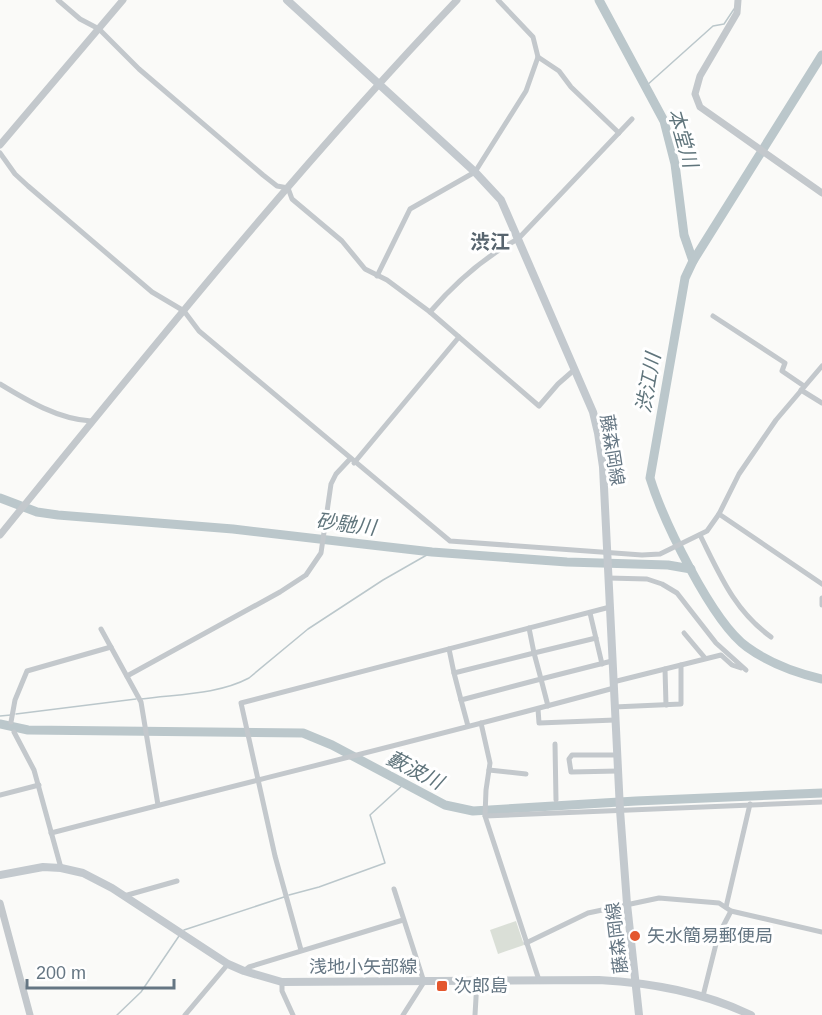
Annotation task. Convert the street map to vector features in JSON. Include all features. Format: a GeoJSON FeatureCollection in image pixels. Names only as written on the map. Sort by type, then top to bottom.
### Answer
{"type":"FeatureCollection","features":[{"type":"Feature","properties":{"kind":"main road","name":"藤森岡線"},"geometry":{"type":"LineString","coordinates":[[287,0],[475,172],[501,200],[593,412],[603,467],[620,810],[639,1015]]}},
{"type":"Feature","properties":{"kind":"main road","name":"浅地小矢部線"},"geometry":{"type":"LineString","coordinates":[[0,875],[43,867],[61,868],[97,879],[228,964],[282,982],[539,980],[637,982],[666,986],[703,996],[751,1015]]}},
{"type":"Feature","properties":{"kind":"street"},"geometry":{"type":"LineString","coordinates":[[58,0],[80,19],[99,29],[139,69],[263,175],[277,186],[288,188]]}},
{"type":"Feature","properties":{"kind":"street"},"geometry":{"type":"LineString","coordinates":[[0,144],[123,0]]}},
{"type":"Feature","properties":{"kind":"street"},"geometry":{"type":"LineString","coordinates":[[0,535],[91,422],[288,188],[377,84],[457,0]]}},
{"type":"Feature","properties":{"kind":"street"},"geometry":{"type":"LineString","coordinates":[[377,276],[410,209],[475,172],[520,103],[538,57],[532,35],[498,0]]}},
{"type":"Feature","properties":{"kind":"street"},"geometry":{"type":"LineString","coordinates":[[739,1],[737,12],[700,76],[695,94],[700,107],[822,193]]}},
{"type":"Feature","properties":{"kind":"street"},"geometry":{"type":"LineString","coordinates":[[538,57],[560,71],[571,87],[619,133]]}},
{"type":"Feature","properties":{"kind":"street"},"geometry":{"type":"LineString","coordinates":[[430,312],[466,276],[518,239],[632,119]]}},
{"type":"Feature","properties":{"kind":"street"},"geometry":{"type":"LineString","coordinates":[[0,153],[15,174],[28,186],[152,292],[184,311],[199,331],[450,541],[642,555],[660,554],[707,531],[719,514],[739,474],[776,420],[822,366]]}},
{"type":"Feature","properties":{"kind":"street"},"geometry":{"type":"LineString","coordinates":[[288,188],[292,199],[342,241],[365,269],[387,280],[430,312],[539,406],[574,370]]}},
{"type":"Feature","properties":{"kind":"street"},"geometry":{"type":"LineString","coordinates":[[713,316],[785,363],[782,371],[822,403]]}},
{"type":"Feature","properties":{"kind":"street"},"geometry":{"type":"LineString","coordinates":[[128,676],[280,592],[306,575],[321,554],[331,484],[336,474],[352,461],[459,337]]}},
{"type":"Feature","properties":{"kind":"street"},"geometry":{"type":"LineString","coordinates":[[0,384],[51,411],[73,420],[91,422]]}},
{"type":"Feature","properties":{"kind":"street"},"geometry":{"type":"LineString","coordinates":[[719,514],[822,584]]}},
{"type":"Feature","properties":{"kind":"street"},"geometry":{"type":"LineString","coordinates":[[700,535],[737,605],[771,637]]}},
{"type":"Feature","properties":{"kind":"street"},"geometry":{"type":"LineString","coordinates":[[51,833],[538,709],[705,658],[721,655],[732,665],[746,670],[716,643],[677,594],[662,584],[647,579],[608,578]]}},
{"type":"Feature","properties":{"kind":"street"},"geometry":{"type":"LineString","coordinates":[[822,598],[822,605]]}},
{"type":"Feature","properties":{"kind":"street"},"geometry":{"type":"LineString","coordinates":[[302,951],[275,856],[241,703],[610,607]]}},
{"type":"Feature","properties":{"kind":"street"},"geometry":{"type":"LineString","coordinates":[[590,613],[602,664]]}},
{"type":"Feature","properties":{"kind":"street"},"geometry":{"type":"LineString","coordinates":[[529,628],[548,706]]}},
{"type":"Feature","properties":{"kind":"street"},"geometry":{"type":"LineString","coordinates":[[101,629],[141,702],[158,805]]}},
{"type":"Feature","properties":{"kind":"street"},"geometry":{"type":"LineString","coordinates":[[684,633],[705,658]]}},
{"type":"Feature","properties":{"kind":"street"},"geometry":{"type":"LineString","coordinates":[[454,673],[596,638]]}},
{"type":"Feature","properties":{"kind":"street"},"geometry":{"type":"LineString","coordinates":[[11,722],[15,700],[27,670],[111,647]]}},
{"type":"Feature","properties":{"kind":"street"},"geometry":{"type":"LineString","coordinates":[[449,649],[468,726]]}},
{"type":"Feature","properties":{"kind":"street"},"geometry":{"type":"LineString","coordinates":[[461,700],[612,661]]}},
{"type":"Feature","properties":{"kind":"street"},"geometry":{"type":"LineString","coordinates":[[614,707],[681,704],[681,665]]}},
{"type":"Feature","properties":{"kind":"street"},"geometry":{"type":"LineString","coordinates":[[665,669],[666,705]]}},
{"type":"Feature","properties":{"kind":"street"},"geometry":{"type":"LineString","coordinates":[[538,709],[539,723],[615,720]]}},
{"type":"Feature","properties":{"kind":"street"},"geometry":{"type":"LineString","coordinates":[[481,723],[490,754],[485,816],[539,980]]}},
{"type":"Feature","properties":{"kind":"street"},"geometry":{"type":"LineString","coordinates":[[14,732],[34,770],[61,868]]}},
{"type":"Feature","properties":{"kind":"street"},"geometry":{"type":"LineString","coordinates":[[555,744],[556,800]]}},
{"type":"Feature","properties":{"kind":"street"},"geometry":{"type":"LineString","coordinates":[[617,755],[572,755],[569,759],[571,772],[618,771]]}},
{"type":"Feature","properties":{"kind":"street"},"geometry":{"type":"LineString","coordinates":[[489,770],[526,774]]}},
{"type":"Feature","properties":{"kind":"street"},"geometry":{"type":"LineString","coordinates":[[0,795],[39,785]]}},
{"type":"Feature","properties":{"kind":"street"},"geometry":{"type":"LineString","coordinates":[[485,816],[822,802]]}},
{"type":"Feature","properties":{"kind":"street"},"geometry":{"type":"LineString","coordinates":[[703,996],[718,936],[728,909],[750,804]]}},
{"type":"Feature","properties":{"kind":"street"},"geometry":{"type":"LineString","coordinates":[[124,896],[177,881]]}},
{"type":"Feature","properties":{"kind":"street"},"geometry":{"type":"LineString","coordinates":[[394,889],[424,982],[403,1015]]}},
{"type":"Feature","properties":{"kind":"street"},"geometry":{"type":"LineString","coordinates":[[526,943],[588,913],[659,898],[719,903],[728,909],[822,932]]}},
{"type":"Feature","properties":{"kind":"street"},"geometry":{"type":"LineString","coordinates":[[0,903],[30,1015]]}},
{"type":"Feature","properties":{"kind":"street"},"geometry":{"type":"LineString","coordinates":[[244,971],[249,967],[403,920]]}},
{"type":"Feature","properties":{"kind":"street"},"geometry":{"type":"LineString","coordinates":[[185,1015],[228,964]]}},
{"type":"Feature","properties":{"kind":"street"},"geometry":{"type":"LineString","coordinates":[[476,1015],[477,981]]}},
{"type":"Feature","properties":{"kind":"street"},"geometry":{"type":"LineString","coordinates":[[282,982],[282,991],[293,1015]]}},
{"type":"Feature","properties":{"kind":"shaded area"},"geometry":{"type":"Polygon","coordinates":[[[516,921],[524,945],[498,954],[490,930],[516,921]]]}},
{"type":"Feature","properties":{"kind":"waterway","name":"本堂川"},"geometry":{"type":"LineString","coordinates":[[599,0],[664,121],[675,164],[684,235],[693,261]]}},
{"type":"Feature","properties":{"kind":"waterway"},"geometry":{"type":"LineString","coordinates":[[646,86],[713,26],[724,24],[734,9]]}},
{"type":"Feature","properties":{"kind":"waterway","name":"渋江川"},"geometry":{"type":"LineString","coordinates":[[822,55],[693,261],[685,278],[650,478],[666,519],[690,569],[704,594],[733,634],[755,653],[774,663],[822,679]]}},
{"type":"Feature","properties":{"kind":"waterway","name":"砂馳川"},"geometry":{"type":"LineString","coordinates":[[0,498],[37,512],[58,515],[233,529],[432,552],[567,562],[668,565],[691,569]]}},
{"type":"Feature","properties":{"kind":"waterway"},"geometry":{"type":"LineString","coordinates":[[141,699],[210,691],[237,684],[249,678],[308,629],[383,580],[432,552]]}},
{"type":"Feature","properties":{"kind":"waterway"},"geometry":{"type":"LineString","coordinates":[[16,714],[136,699]]}},
{"type":"Feature","properties":{"kind":"waterway"},"geometry":{"type":"LineString","coordinates":[[0,716],[11,715]]}},
{"type":"Feature","properties":{"kind":"waterway","name":"藪波川"},"geometry":{"type":"LineString","coordinates":[[0,724],[28,730],[303,733],[332,745],[445,805],[473,811],[822,793]]}},
{"type":"Feature","properties":{"kind":"waterway"},"geometry":{"type":"LineString","coordinates":[[289,895],[319,887],[385,863],[370,815],[404,784]]}},
{"type":"Feature","properties":{"kind":"waterway"},"geometry":{"type":"LineString","coordinates":[[184,930],[284,897]]}},
{"type":"Feature","properties":{"kind":"waterway"},"geometry":{"type":"LineString","coordinates":[[117,1015],[141,992],[179,936]]}},
{"type":"Feature","properties":{"kind":"place","name":"矢水簡易郵便局"},"geometry":{"type":"Point","coordinates":[635,936]}},
{"type":"Feature","properties":{"kind":"place","name":"次郎島"},"geometry":{"type":"Point","coordinates":[442,986]}},
{"type":"Feature","properties":{"kind":"district","name":"渋江"},"geometry":{"type":"Point","coordinates":[490,242]}}]}
